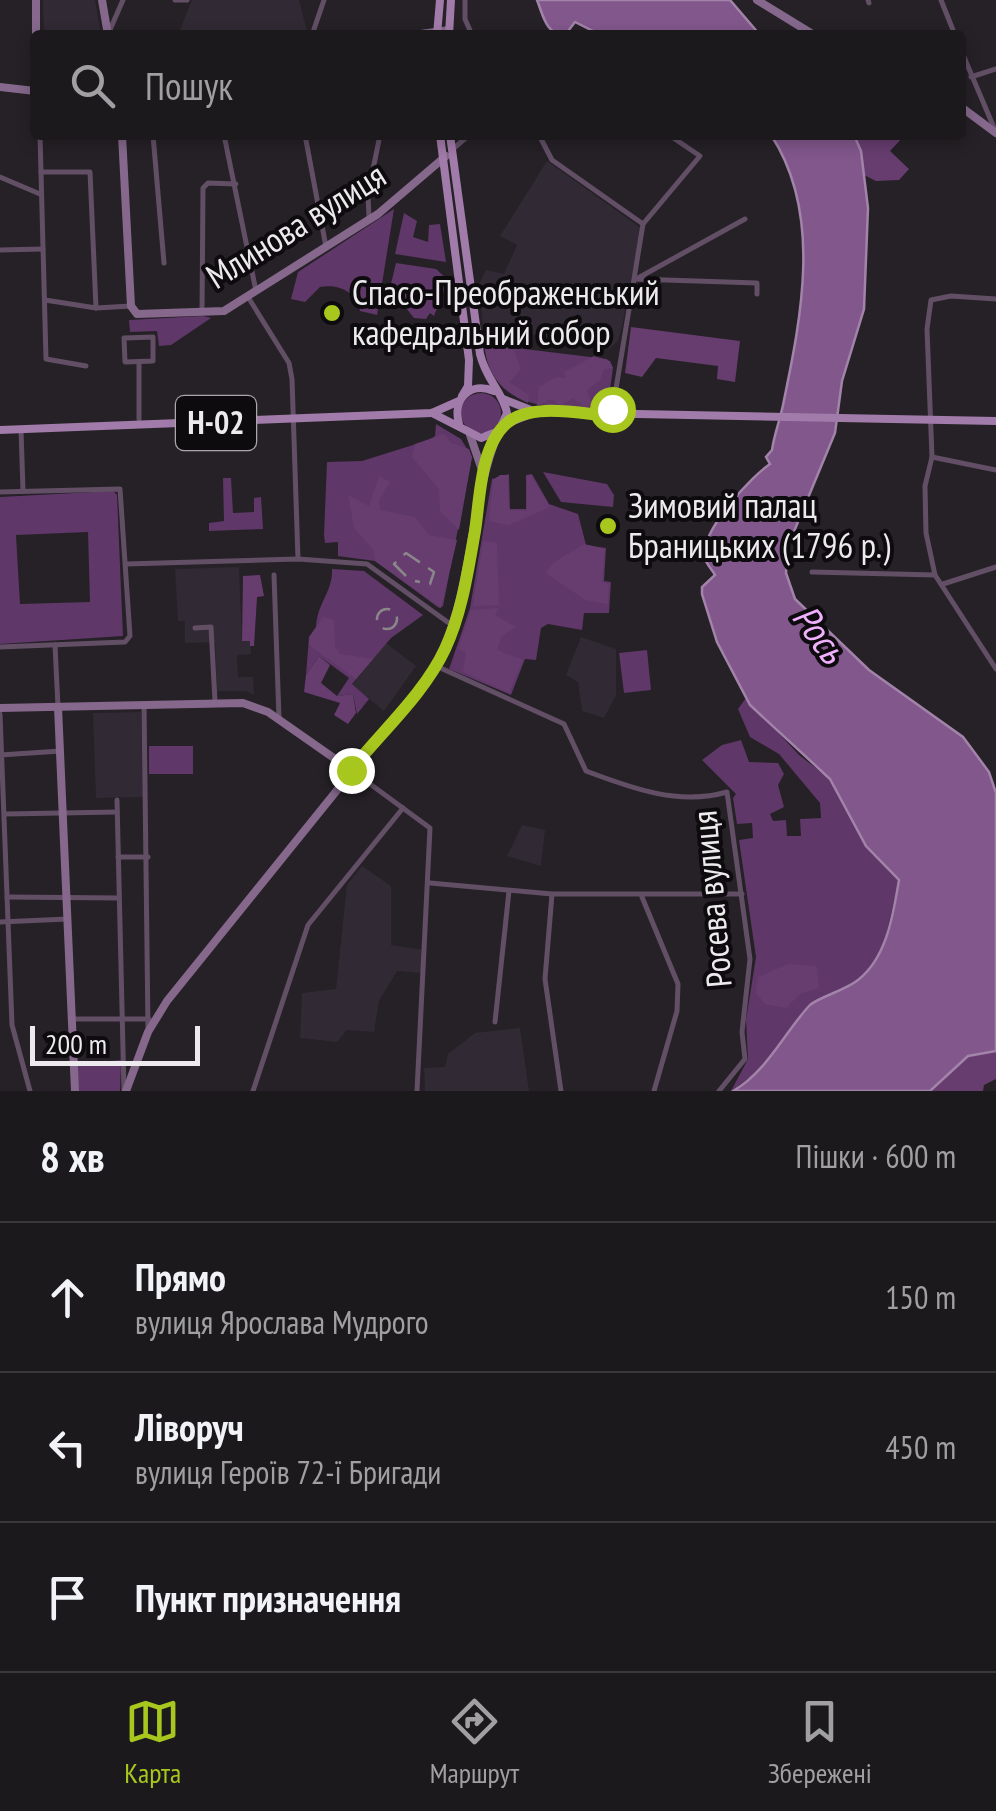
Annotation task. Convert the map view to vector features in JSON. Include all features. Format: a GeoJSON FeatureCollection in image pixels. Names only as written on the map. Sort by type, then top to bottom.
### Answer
{"type":"FeatureCollection","features":[{"type":"Feature","properties":{"kind":"main road"},"geometry":{"type":"LineString","coordinates":[[437,30],[440,0]]}},
{"type":"Feature","properties":{"kind":"main road"},"geometry":{"type":"LineString","coordinates":[[449,30],[451,0]]}},
{"type":"Feature","properties":{"kind":"main road"},"geometry":{"type":"LineString","coordinates":[[440,140],[470,360],[468,386],[456,413],[462,428]]}},
{"type":"Feature","properties":{"kind":"main road"},"geometry":{"type":"LineString","coordinates":[[450,140],[480,354],[494,391]]}},
{"type":"Feature","properties":{"kind":"main road"},"geometry":{"type":"LineString","coordinates":[[460,399],[476,387],[494,391],[536,412],[996,421]]}},
{"type":"Feature","properties":{"kind":"main road"},"geometry":{"type":"LineString","coordinates":[[502,428],[503,398]]}},
{"type":"Feature","properties":{"kind":"main road","name":"Н-02"},"geometry":{"type":"LineString","coordinates":[[0,430],[432,413],[460,399]]}},
{"type":"Feature","properties":{"kind":"main road"},"geometry":{"type":"LineString","coordinates":[[470,435],[486,438],[536,412]]}},
{"type":"Feature","properties":{"kind":"main road","name":"Н-02"},"geometry":{"type":"LineString","coordinates":[[432,413],[470,435]]}},
{"type":"Feature","properties":{"kind":"street"},"geometry":{"type":"LineString","coordinates":[[36,0],[36,30]]}},
{"type":"Feature","properties":{"kind":"street"},"geometry":{"type":"LineString","coordinates":[[102,0],[107,30]]}},
{"type":"Feature","properties":{"kind":"street"},"geometry":{"type":"LineString","coordinates":[[110,30],[123,0]]}},
{"type":"Feature","properties":{"kind":"street"},"geometry":{"type":"LineString","coordinates":[[175,0],[188,0]]}},
{"type":"Feature","properties":{"kind":"street"},"geometry":{"type":"LineString","coordinates":[[314,30],[324,0]]}},
{"type":"Feature","properties":{"kind":"street"},"geometry":{"type":"LineString","coordinates":[[466,0],[465,19],[470,30]]}},
{"type":"Feature","properties":{"kind":"street"},"geometry":{"type":"LineString","coordinates":[[757,0],[806,30]]}},
{"type":"Feature","properties":{"kind":"street"},"geometry":{"type":"LineString","coordinates":[[940,0],[954,30]]}},
{"type":"Feature","properties":{"kind":"street"},"geometry":{"type":"LineString","coordinates":[[966,62],[996,132]]}},
{"type":"Feature","properties":{"kind":"street"},"geometry":{"type":"LineString","coordinates":[[972,77],[996,69]]}},
{"type":"Feature","properties":{"kind":"street"},"geometry":{"type":"LineString","coordinates":[[0,87],[30,90]]}},
{"type":"Feature","properties":{"kind":"street"},"geometry":{"type":"LineString","coordinates":[[966,111],[996,132]]}},
{"type":"Feature","properties":{"kind":"street"},"geometry":{"type":"LineString","coordinates":[[40,140],[46,359],[86,366]]}},
{"type":"Feature","properties":{"kind":"street"},"geometry":{"type":"LineString","coordinates":[[45,300],[133,310],[122,140]]}},
{"type":"Feature","properties":{"kind":"street"},"geometry":{"type":"LineString","coordinates":[[153,140],[164,263]]}},
{"type":"Feature","properties":{"kind":"street"},"geometry":{"type":"LineString","coordinates":[[225,140],[236,184],[252,294],[289,363],[298,559]]}},
{"type":"Feature","properties":{"kind":"street"},"geometry":{"type":"LineString","coordinates":[[307,140],[326,247]]}},
{"type":"Feature","properties":{"kind":"street"},"geometry":{"type":"LineString","coordinates":[[369,220],[368,194],[379,140]]}},
{"type":"Feature","properties":{"kind":"street","name":"Млинова вулиця"},"geometry":{"type":"LineString","coordinates":[[133,310],[224,311],[369,220],[463,140]]}},
{"type":"Feature","properties":{"kind":"street"},"geometry":{"type":"LineString","coordinates":[[542,140],[552,160],[643,224]]}},
{"type":"Feature","properties":{"kind":"street"},"geometry":{"type":"LineString","coordinates":[[611,416],[643,224],[700,156],[676,140]]}},
{"type":"Feature","properties":{"kind":"street"},"geometry":{"type":"LineString","coordinates":[[40,172],[90,172],[96,308]]}},
{"type":"Feature","properties":{"kind":"street"},"geometry":{"type":"LineString","coordinates":[[0,176],[40,194]]}},
{"type":"Feature","properties":{"kind":"street"},"geometry":{"type":"LineString","coordinates":[[202,313],[203,188],[208,183],[236,184]]}},
{"type":"Feature","properties":{"kind":"street"},"geometry":{"type":"LineString","coordinates":[[635,279],[745,219]]}},
{"type":"Feature","properties":{"kind":"street"},"geometry":{"type":"LineString","coordinates":[[0,250],[43,249]]}},
{"type":"Feature","properties":{"kind":"street"},"geometry":{"type":"LineString","coordinates":[[635,279],[757,283],[757,294]]}},
{"type":"Feature","properties":{"kind":"street"},"geometry":{"type":"LineString","coordinates":[[996,299],[951,296],[931,300],[926,329],[932,457],[924,511],[935,574],[963,624],[996,669]]}},
{"type":"Feature","properties":{"kind":"street"},"geometry":{"type":"LineString","coordinates":[[153,337],[154,361],[139,362],[125,362],[124,338],[153,337]]}},
{"type":"Feature","properties":{"kind":"street"},"geometry":{"type":"LineString","coordinates":[[138,418],[139,362]]}},
{"type":"Feature","properties":{"kind":"street"},"geometry":{"type":"LineString","coordinates":[[22,428],[23,491]]}},
{"type":"Feature","properties":{"kind":"street"},"geometry":{"type":"LineString","coordinates":[[125,1091],[148,1032],[436,666],[453,627],[484,474],[502,428]]}},
{"type":"Feature","properties":{"kind":"street"},"geometry":{"type":"LineString","coordinates":[[470,435],[484,474]]}},
{"type":"Feature","properties":{"kind":"street"},"geometry":{"type":"LineString","coordinates":[[932,457],[996,470]]}},
{"type":"Feature","properties":{"kind":"street"},"geometry":{"type":"LineString","coordinates":[[0,492],[120,489],[128,640],[0,648]]}},
{"type":"Feature","properties":{"kind":"street"},"geometry":{"type":"LineString","coordinates":[[126,564],[298,559],[367,564],[453,627]]}},
{"type":"Feature","properties":{"kind":"street"},"geometry":{"type":"LineString","coordinates":[[944,584],[996,567]]}},
{"type":"Feature","properties":{"kind":"street"},"geometry":{"type":"LineString","coordinates":[[812,572],[935,574]]}},
{"type":"Feature","properties":{"kind":"street"},"geometry":{"type":"LineString","coordinates":[[274,574],[279,718]]}},
{"type":"Feature","properties":{"kind":"street"},"geometry":{"type":"LineString","coordinates":[[194,628],[211,628],[215,701]]}},
{"type":"Feature","properties":{"kind":"street"},"geometry":{"type":"LineString","coordinates":[[55,646],[75,1091]]}},
{"type":"Feature","properties":{"kind":"street","name":"Росева вулиця"},"geometry":{"type":"LineString","coordinates":[[436,666],[564,724],[586,771],[675,797],[728,792],[750,960],[742,1032],[744,1059],[719,1091]]}},
{"type":"Feature","properties":{"kind":"street"},"geometry":{"type":"LineString","coordinates":[[30,1091],[12,1025],[0,711],[215,701],[243,703],[279,718],[430,828],[418,1091]]}},
{"type":"Feature","properties":{"kind":"street"},"geometry":{"type":"LineString","coordinates":[[144,704],[148,1032]]}},
{"type":"Feature","properties":{"kind":"street"},"geometry":{"type":"LineString","coordinates":[[1,755],[61,751]]}},
{"type":"Feature","properties":{"kind":"street"},"geometry":{"type":"LineString","coordinates":[[117,800],[125,1091]]}},
{"type":"Feature","properties":{"kind":"street"},"geometry":{"type":"LineString","coordinates":[[253,1091],[308,925],[403,808]]}},
{"type":"Feature","properties":{"kind":"street"},"geometry":{"type":"LineString","coordinates":[[4,814],[118,812]]}},
{"type":"Feature","properties":{"kind":"street"},"geometry":{"type":"LineString","coordinates":[[118,857],[148,857]]}},
{"type":"Feature","properties":{"kind":"street"},"geometry":{"type":"LineString","coordinates":[[430,883],[552,894],[742,894]]}},
{"type":"Feature","properties":{"kind":"street"},"geometry":{"type":"LineString","coordinates":[[495,1022],[509,890]]}},
{"type":"Feature","properties":{"kind":"street"},"geometry":{"type":"LineString","coordinates":[[552,894],[545,978],[561,1091]]}},
{"type":"Feature","properties":{"kind":"street"},"geometry":{"type":"LineString","coordinates":[[7,897],[119,898]]}},
{"type":"Feature","properties":{"kind":"street"},"geometry":{"type":"LineString","coordinates":[[642,897],[678,984],[676,1011],[654,1091]]}},
{"type":"Feature","properties":{"kind":"street"},"geometry":{"type":"LineString","coordinates":[[0,922],[68,918]]}},
{"type":"Feature","properties":{"kind":"street"},"geometry":{"type":"LineString","coordinates":[[72,1019],[149,1020]]}},
{"type":"Feature","properties":{"kind":"shaded area"},"geometry":{"type":"Polygon","coordinates":[[[43,0],[95,0],[100,30],[44,30],[43,0]]]}},
{"type":"Feature","properties":{"kind":"shaded area"},"geometry":{"type":"Polygon","coordinates":[[[192,0],[299,0],[307,30],[180,30],[192,0]]]}},
{"type":"Feature","properties":{"kind":"shaded area"},"geometry":{"type":"Polygon","coordinates":[[[855,140],[900,140],[890,151],[909,169],[899,180],[876,181],[864,175],[855,140]]]}},
{"type":"Feature","properties":{"kind":"shaded area"},"geometry":{"type":"Polygon","coordinates":[[[547,161],[641,228],[622,327],[618,341],[610,348],[483,326],[479,284],[486,270],[504,274],[517,245],[500,236],[547,161]]]}},
{"type":"Feature","properties":{"kind":"shaded area"},"geometry":{"type":"Polygon","coordinates":[[[394,209],[377,315],[360,311],[350,294],[333,287],[320,287],[305,302],[291,299],[298,272],[394,209]]]}},
{"type":"Feature","properties":{"kind":"shaded area"},"geometry":{"type":"Polygon","coordinates":[[[404,213],[417,221],[413,237],[428,242],[429,225],[440,224],[446,262],[395,254],[404,213]]]}},
{"type":"Feature","properties":{"kind":"shaded area"},"geometry":{"type":"Polygon","coordinates":[[[396,263],[436,269],[448,280],[434,316],[430,313],[426,319],[414,318],[390,288],[396,263]]]}},
{"type":"Feature","properties":{"kind":"shaded area"},"geometry":{"type":"Polygon","coordinates":[[[211,318],[171,345],[159,346],[157,331],[130,332],[129,320],[211,318]]]}},
{"type":"Feature","properties":{"kind":"shaded area"},"geometry":{"type":"Polygon","coordinates":[[[631,327],[740,341],[735,382],[717,379],[718,366],[656,358],[642,377],[625,373],[631,327]]]}},
{"type":"Feature","properties":{"kind":"shaded area"},"geometry":{"type":"Polygon","coordinates":[[[484,344],[607,359],[613,368],[608,405],[603,409],[563,408],[511,394],[489,366],[484,344]]]}},
{"type":"Feature","properties":{"kind":"shaded area"},"geometry":{"type":"Polygon","coordinates":[[[488,344],[512,346],[521,369],[509,382],[529,395],[528,403],[512,394],[494,375],[485,349],[488,344]]]}},
{"type":"Feature","properties":{"kind":"shaded area"},"geometry":{"type":"Polygon","coordinates":[[[594,356],[610,361],[613,368],[604,369],[600,380],[587,390],[592,405],[584,407],[573,398],[561,406],[551,399],[537,406],[539,387],[557,377],[566,378],[564,372],[594,356]]]}},
{"type":"Feature","properties":{"kind":"shaded area"},"geometry":{"type":"Polygon","coordinates":[[[481,393],[495,399],[501,413],[495,427],[481,433],[467,427],[461,413],[467,399],[481,393]]]}},
{"type":"Feature","properties":{"kind":"shaded area"},"geometry":{"type":"Polygon","coordinates":[[[436,424],[461,439],[472,457],[443,606],[439,608],[375,561],[338,556],[338,542],[325,543],[324,535],[327,462],[362,461],[429,440],[435,436],[436,424]]]}},
{"type":"Feature","properties":{"kind":"shaded area"},"geometry":{"type":"Polygon","coordinates":[[[444,434],[451,443],[469,449],[472,457],[459,530],[440,511],[439,489],[412,457],[415,444],[444,434]]]}},
{"type":"Feature","properties":{"kind":"shaded area"},"geometry":{"type":"Polygon","coordinates":[[[543,472],[607,484],[614,495],[613,507],[561,502],[543,472]]]}},
{"type":"Feature","properties":{"kind":"shaded area"},"geometry":{"type":"Polygon","coordinates":[[[509,474],[510,509],[526,509],[526,475],[532,474],[549,504],[578,514],[586,545],[606,548],[604,581],[611,582],[609,613],[584,613],[582,630],[548,624],[541,628],[536,660],[525,659],[511,695],[449,669],[470,608],[492,479],[509,474]]]}},
{"type":"Feature","properties":{"kind":"shaded area"},"geometry":{"type":"Polygon","coordinates":[[[508,475],[509,510],[527,511],[527,476],[531,475],[550,507],[509,525],[489,521],[493,480],[508,475]]]}},
{"type":"Feature","properties":{"kind":"shaded area"},"geometry":{"type":"Polygon","coordinates":[[[379,476],[390,482],[379,500],[380,510],[415,517],[429,535],[457,540],[441,608],[375,561],[373,549],[354,528],[348,495],[369,506],[379,476]]]}},
{"type":"Feature","properties":{"kind":"shaded area"},"geometry":{"type":"Polygon","coordinates":[[[223,478],[231,478],[233,513],[254,512],[254,498],[261,497],[263,529],[209,531],[209,523],[224,521],[223,478]]]}},
{"type":"Feature","properties":{"kind":"shaded area"},"geometry":{"type":"Polygon","coordinates":[[[113,491],[117,495],[123,636],[0,644],[0,497],[113,491]],[[88,532],[16,535],[20,604],[90,602],[88,532]]]}},
{"type":"Feature","properties":{"kind":"shaded area"},"geometry":{"type":"Polygon","coordinates":[[[483,541],[497,543],[499,605],[473,606],[483,541]]]}},
{"type":"Feature","properties":{"kind":"shaded area"},"geometry":{"type":"Polygon","coordinates":[[[584,544],[605,549],[602,582],[609,584],[608,604],[585,600],[546,573],[553,563],[584,544]]]}},
{"type":"Feature","properties":{"kind":"shaded area"},"geometry":{"type":"Polygon","coordinates":[[[239,567],[242,641],[250,641],[251,654],[237,655],[238,677],[253,677],[254,695],[246,691],[217,691],[215,642],[185,643],[185,621],[178,621],[175,569],[239,567]]]}},
{"type":"Feature","properties":{"kind":"shaded area"},"geometry":{"type":"Polygon","coordinates":[[[332,569],[364,571],[423,615],[391,638],[352,684],[369,699],[357,714],[353,694],[337,696],[349,678],[319,656],[306,675],[309,637],[316,630],[332,569]]]}},
{"type":"Feature","properties":{"kind":"shaded area"},"geometry":{"type":"Polygon","coordinates":[[[260,575],[264,596],[257,597],[254,646],[250,646],[250,641],[242,641],[243,576],[260,575]]]}},
{"type":"Feature","properties":{"kind":"shaded area"},"geometry":{"type":"Polygon","coordinates":[[[499,608],[495,615],[516,627],[502,636],[497,650],[523,660],[509,693],[463,672],[466,652],[458,649],[471,610],[499,608]]]}},
{"type":"Feature","properties":{"kind":"shaded area"},"geometry":{"type":"Polygon","coordinates":[[[323,617],[334,620],[335,647],[340,654],[373,659],[356,679],[309,645],[309,637],[323,617]]]}},
{"type":"Feature","properties":{"kind":"shaded area"},"geometry":{"type":"Polygon","coordinates":[[[581,637],[616,649],[616,695],[604,718],[582,711],[578,682],[566,675],[581,637]]]}},
{"type":"Feature","properties":{"kind":"shaded area"},"geometry":{"type":"Polygon","coordinates":[[[386,643],[416,666],[384,711],[352,685],[386,643]]]}},
{"type":"Feature","properties":{"kind":"shaded area"},"geometry":{"type":"Polygon","coordinates":[[[647,650],[651,690],[624,693],[619,653],[647,650]]]}},
{"type":"Feature","properties":{"kind":"shaded area"},"geometry":{"type":"Polygon","coordinates":[[[319,656],[330,665],[321,683],[337,696],[353,694],[356,713],[348,724],[334,715],[340,703],[304,692],[306,675],[319,656]]]}},
{"type":"Feature","properties":{"kind":"shaded area"},"geometry":{"type":"Polygon","coordinates":[[[746,698],[799,755],[830,779],[866,846],[899,880],[883,948],[860,980],[827,1000],[813,1003],[760,1070],[731,1091],[748,1059],[746,1020],[756,957],[739,840],[753,838],[752,823],[737,824],[733,798],[736,794],[702,760],[722,745],[741,740],[749,762],[778,763],[784,774],[778,785],[784,807],[770,814],[773,821],[786,820],[787,836],[801,836],[800,819],[821,818],[820,803],[779,754],[750,737],[738,709],[746,698]]]}},
{"type":"Feature","properties":{"kind":"shaded area"},"geometry":{"type":"Polygon","coordinates":[[[141,712],[143,797],[96,798],[93,713],[141,712]]]}},
{"type":"Feature","properties":{"kind":"shaded area"},"geometry":{"type":"Polygon","coordinates":[[[149,746],[193,746],[193,774],[149,774],[149,746]]]}},
{"type":"Feature","properties":{"kind":"shaded area"},"geometry":{"type":"Polygon","coordinates":[[[522,825],[545,830],[541,866],[507,856],[522,825]]]}},
{"type":"Feature","properties":{"kind":"shaded area"},"geometry":{"type":"Polygon","coordinates":[[[362,866],[391,886],[391,945],[424,950],[422,973],[397,971],[379,1001],[374,1032],[347,1030],[337,1042],[300,1038],[302,993],[336,989],[347,885],[362,866]]]}},
{"type":"Feature","properties":{"kind":"shaded area"},"geometry":{"type":"Polygon","coordinates":[[[788,964],[817,966],[819,988],[800,994],[786,1008],[765,1004],[756,993],[758,977],[788,964]]]}},
{"type":"Feature","properties":{"kind":"shaded area"},"geometry":{"type":"Polygon","coordinates":[[[520,1028],[529,1091],[425,1091],[424,1068],[445,1067],[448,1054],[475,1033],[520,1028]]]}},
{"type":"Feature","properties":{"kind":"shaded area"},"geometry":{"type":"Polygon","coordinates":[[[996,1051],[996,1079],[984,1085],[983,1091],[930,1091],[968,1056],[996,1051]]]}},
{"type":"Feature","properties":{"kind":"shaded area"},"geometry":{"type":"Polygon","coordinates":[[[121,1060],[120,1091],[78,1091],[76,1064],[121,1060]]]}},
{"type":"Feature","properties":{"kind":"water"},"geometry":{"type":"Polygon","coordinates":[[[537,0],[730,0],[756,30],[591,30],[575,22],[569,30],[551,30],[537,0]]]}},
{"type":"Feature","properties":{"kind":"water","name":"Рось"},"geometry":{"type":"Polygon","coordinates":[[[774,140],[856,140],[868,208],[864,309],[842,381],[835,433],[788,546],[786,573],[795,599],[869,670],[963,737],[989,772],[996,793],[996,1051],[968,1056],[930,1091],[733,1091],[766,1062],[810,1005],[853,984],[868,971],[887,934],[899,880],[866,846],[830,779],[750,705],[717,642],[702,594],[702,587],[715,575],[704,555],[706,544],[720,517],[770,464],[766,457],[772,450],[783,405],[796,337],[803,267],[797,198],[774,140]]]}},
{"type":"Feature","properties":{"kind":"railway"},"geometry":{"type":"LineString","coordinates":[[406,576],[394,564],[406,553],[434,572],[430,584],[415,581]]}},
{"type":"Feature","properties":{"kind":"railway"},"geometry":{"type":"LineString","coordinates":[[383,609],[391,609],[397,619],[391,629],[383,629],[377,623],[377,615],[383,609]]}},
{"type":"Feature","properties":{"kind":"place","name":"Спасо-Преображенський кафедральний собор"},"geometry":{"type":"Point","coordinates":[332,313]}},
{"type":"Feature","properties":{"kind":"place","name":"Зимовий палац Браницьких (1796 р.)"},"geometry":{"type":"Point","coordinates":[608,526]}},
{"type":"Feature","properties":{"kind":"route"},"geometry":{"type":"LineString","coordinates":[[351,770],[430,675],[445,649],[467,573],[484,470],[499,431],[516,417],[536,412],[611,416],[612,409]]}}]}
